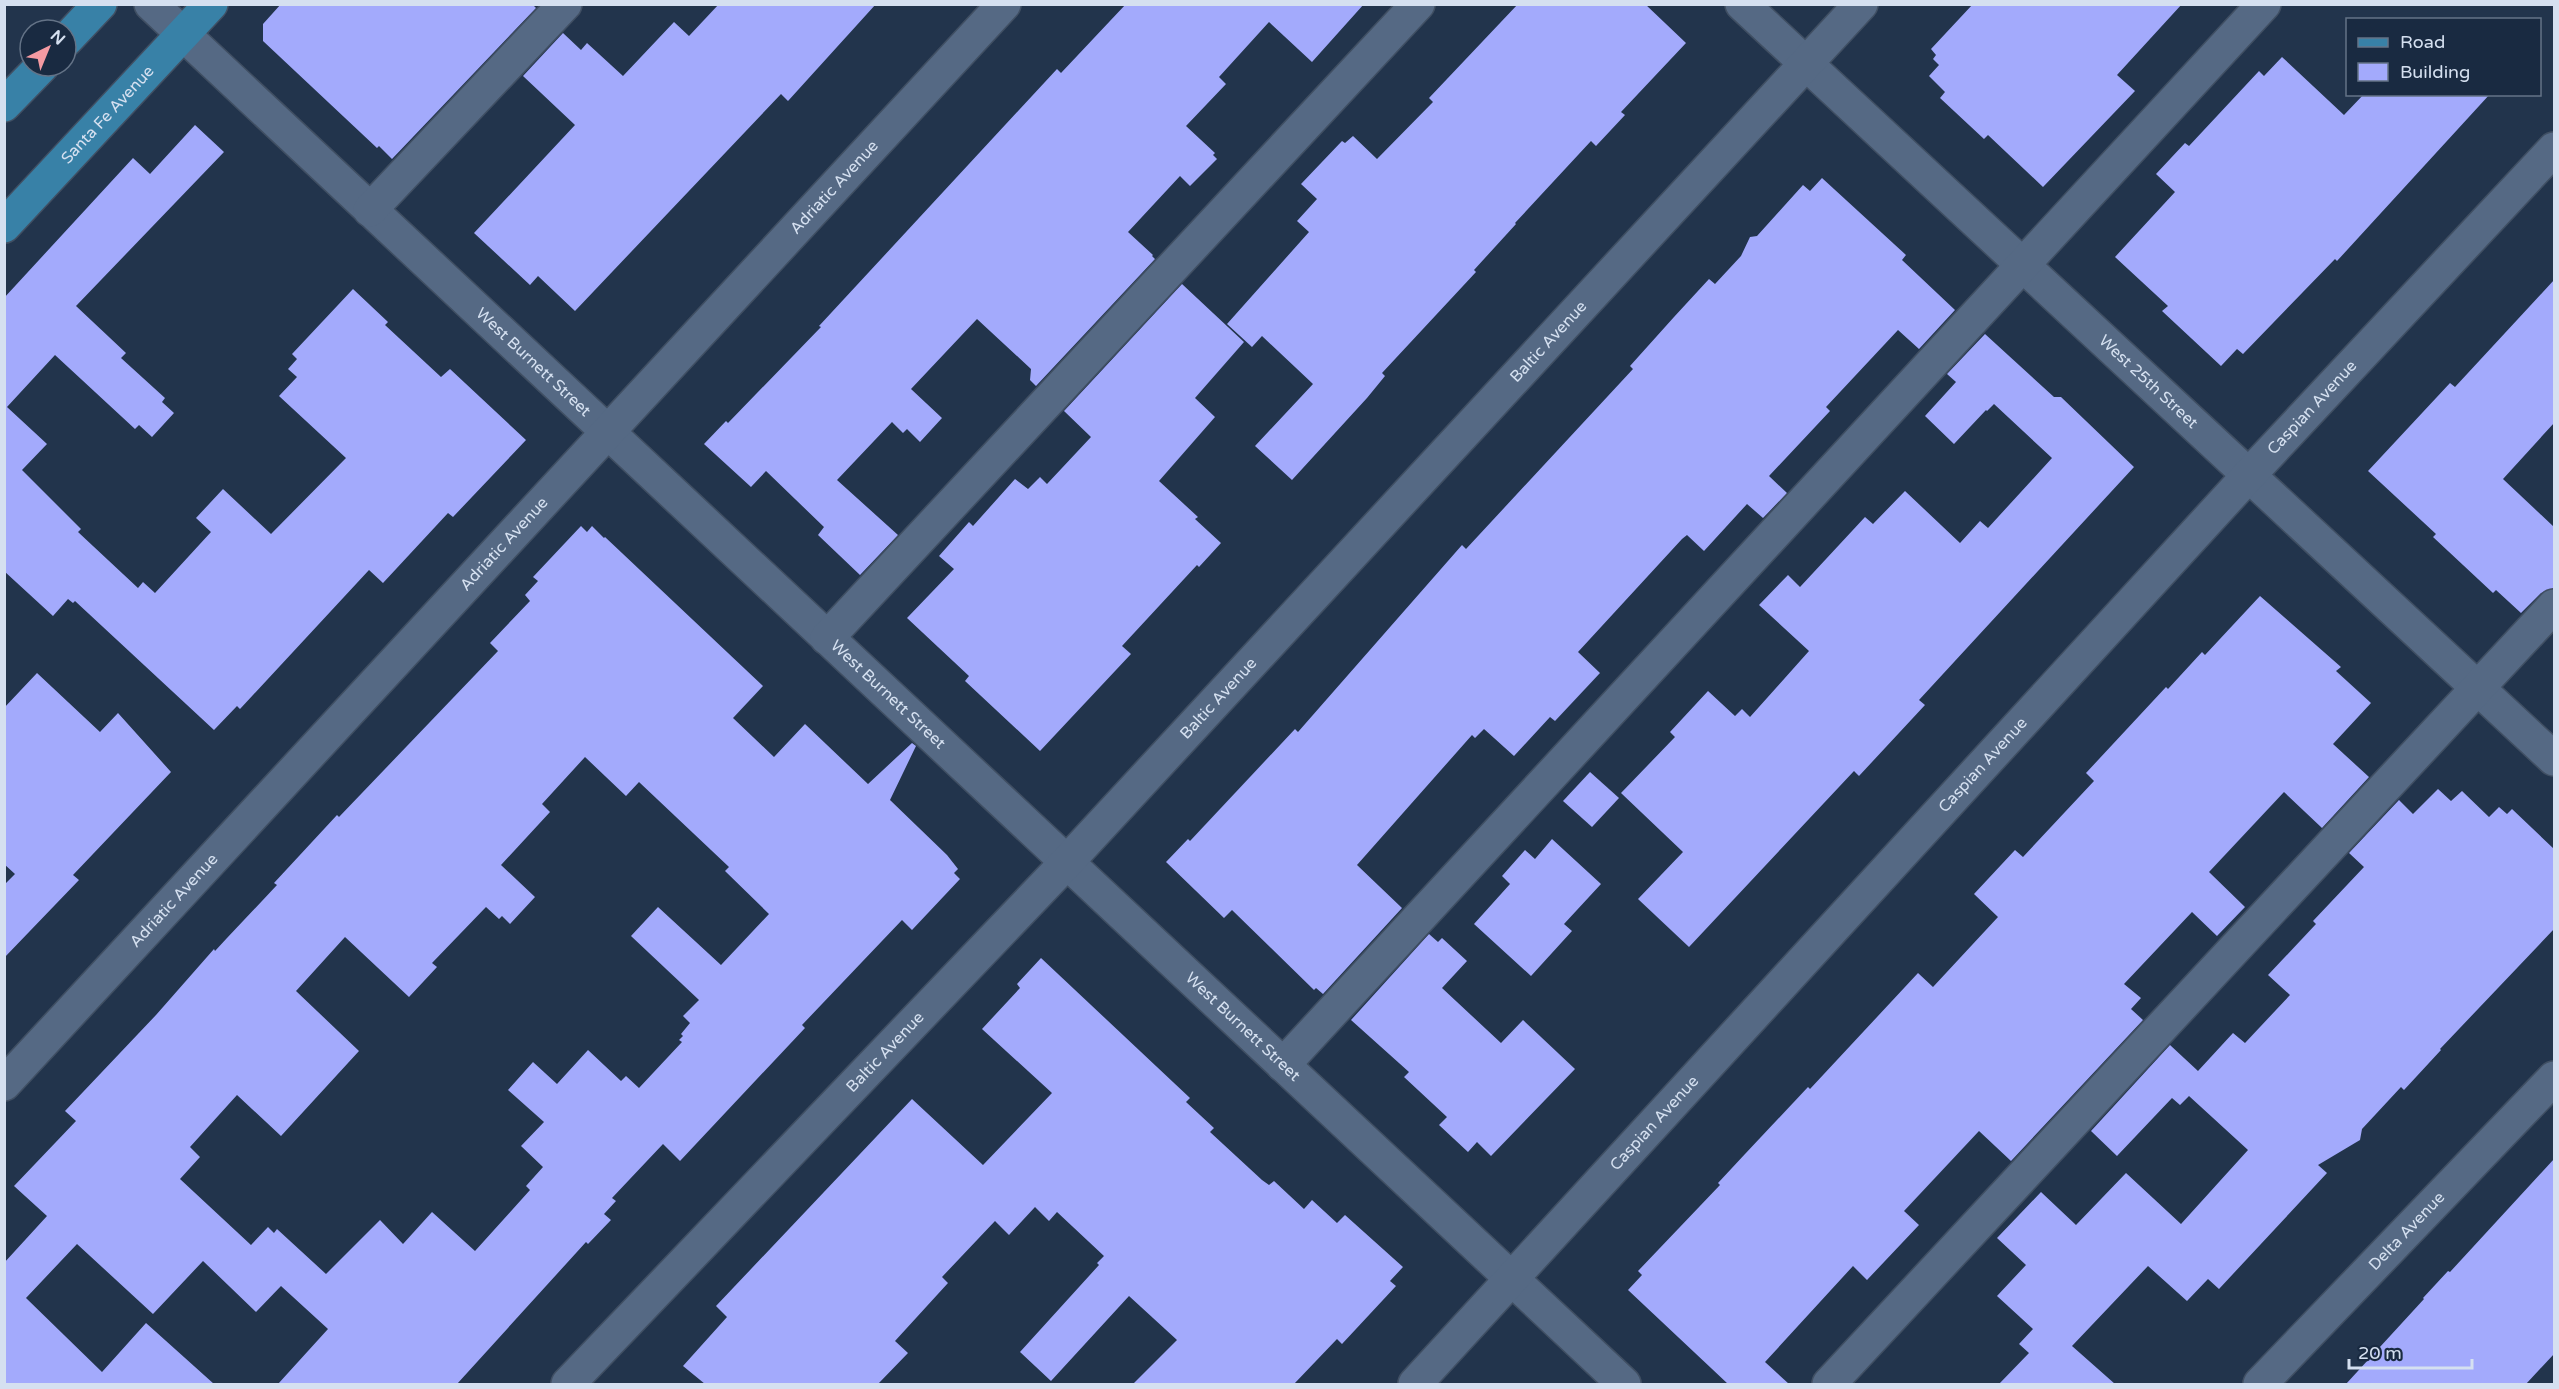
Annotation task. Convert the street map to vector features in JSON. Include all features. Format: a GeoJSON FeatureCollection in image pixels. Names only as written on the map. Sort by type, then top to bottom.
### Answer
{"type":"FeatureCollection","features":[{"type":"Feature","properties":{"kind":"main road"},"geometry":{"type":"LineString","coordinates":[[78,27],[100,4]]}},
{"type":"Feature","properties":{"kind":"main road","name":"Santa Fe Avenue"},"geometry":{"type":"LineString","coordinates":[[4,226],[211,4]]}},
{"type":"Feature","properties":{"kind":"main road"},"geometry":{"type":"LineString","coordinates":[[4,105],[30,78]]}},
{"type":"Feature","properties":{"kind":"street","name":"West Burnett Street"},"geometry":{"type":"LineString","coordinates":[[151,4],[1624,1384]]}},
{"type":"Feature","properties":{"kind":"street"},"geometry":{"type":"LineString","coordinates":[[370,210],[565,4]]}},
{"type":"Feature","properties":{"kind":"street","name":"Adriatic Avenue"},"geometry":{"type":"LineString","coordinates":[[4,1084],[1004,4]]}},
{"type":"Feature","properties":{"kind":"street"},"geometry":{"type":"LineString","coordinates":[[827,638],[1418,4]]}},
{"type":"Feature","properties":{"kind":"street","name":"West 25th Street"},"geometry":{"type":"LineString","coordinates":[[1742,4],[2554,759]]}},
{"type":"Feature","properties":{"kind":"street","name":"Baltic Avenue"},"geometry":{"type":"LineString","coordinates":[[568,1384],[1067,862],[1860,4]]}},
{"type":"Feature","properties":{"kind":"street"},"geometry":{"type":"LineString","coordinates":[[1283,1065],[2264,4]]}},
{"type":"Feature","properties":{"kind":"street","name":"Caspian Avenue"},"geometry":{"type":"LineString","coordinates":[[1415,1384],[2249,475],[2554,149]]}},
{"type":"Feature","properties":{"kind":"street"},"geometry":{"type":"LineString","coordinates":[[1829,1384],[2554,606]]}},
{"type":"Feature","properties":{"kind":"street","name":"Delta Avenue"},"geometry":{"type":"LineString","coordinates":[[2260,1384],[2554,1078]]}},
{"type":"Feature","properties":{"kind":"building"},"geometry":{"type":"Polygon","coordinates":[[[281,4],[532,4],[536,8],[392,159],[379,146],[377,148],[263,41],[263,24],[281,4]]]}},
{"type":"Feature","properties":{"kind":"building"},"geometry":{"type":"Polygon","coordinates":[[[719,4],[876,4],[788,101],[781,94],[575,311],[538,276],[530,285],[474,233],[575,125],[523,76],[563,33],[581,50],[587,43],[623,76],[674,22],[689,36],[719,4]]]}},
{"type":"Feature","properties":{"kind":"building"},"geometry":{"type":"Polygon","coordinates":[[[1126,4],[1364,4],[1312,62],[1269,22],[1219,77],[1226,84],[1186,126],[1215,153],[1213,155],[1217,159],[1190,186],[1180,176],[1128,232],[1155,259],[1036,386],[1030,380],[1031,369],[977,319],[911,389],[942,418],[920,442],[907,429],[903,433],[892,422],[837,480],[898,535],[860,575],[818,535],[824,527],[766,471],[751,487],[704,444],[726,421],[728,423],[821,327],[819,326],[1057,69],[1061,73],[1126,4]]]}},
{"type":"Feature","properties":{"kind":"building"},"geometry":{"type":"Polygon","coordinates":[[[1518,4],[1645,4],[1686,43],[1621,112],[1625,115],[1596,146],[1591,141],[1515,223],[1474,270],[1476,272],[1382,373],[1385,376],[1367,398],[1292,480],[1255,446],[1313,384],[1262,336],[1252,347],[1227,324],[1309,232],[1297,221],[1317,199],[1301,184],[1342,141],[1345,143],[1353,136],[1377,159],[1433,102],[1429,98],[1518,4]]]}},
{"type":"Feature","properties":{"kind":"building"},"geometry":{"type":"Polygon","coordinates":[[[1973,4],[2182,4],[2117,75],[2135,91],[2043,187],[1988,135],[1984,139],[1940,98],[1945,92],[1929,76],[1939,65],[1933,59],[1936,55],[1931,49],[1973,4]]]}},
{"type":"Feature","properties":{"kind":"building"},"geometry":{"type":"Polygon","coordinates":[[[2282,57],[2344,115],[2362,96],[2488,96],[2337,261],[2335,259],[2243,354],[2237,349],[2221,366],[2162,311],[2168,306],[2115,257],[2175,192],[2156,174],[2185,143],[2189,146],[2259,71],[2264,76],[2282,57]]]}},
{"type":"Feature","properties":{"kind":"building"},"geometry":{"type":"Polygon","coordinates":[[[195,125],[224,152],[76,306],[126,353],[121,358],[165,398],[162,402],[174,413],[152,437],[139,425],[135,429],[55,355],[7,407],[47,444],[22,470],[81,529],[78,532],[138,588],[143,582],[155,593],[211,532],[196,518],[223,489],[271,534],[346,458],[279,396],[297,377],[288,369],[297,359],[292,354],[353,289],[388,322],[385,325],[441,377],[450,369],[526,440],[453,517],[448,513],[383,583],[369,570],[240,709],[237,706],[214,730],[75,601],[73,603],[68,599],[53,616],[4,571],[4,298],[133,158],[150,174],[195,125]]]}},
{"type":"Feature","properties":{"kind":"building"},"geometry":{"type":"Polygon","coordinates":[[[1822,178],[1906,255],[1902,260],[1955,310],[1919,349],[1898,330],[1826,407],[1830,411],[1769,476],[1787,493],[1763,518],[1747,504],[1704,551],[1687,535],[1682,539],[1578,652],[1600,673],[1555,721],[1550,717],[1514,756],[1484,729],[1475,738],[1472,735],[1357,865],[1402,908],[1323,994],[1316,988],[1314,990],[1232,910],[1224,918],[1166,862],[1188,839],[1190,841],[1295,729],[1298,732],[1462,545],[1466,549],[1633,369],[1630,366],[1709,279],[1715,284],[1741,256],[1750,237],[1757,236],[1803,185],[1810,191],[1822,178]]]}},
{"type":"Feature","properties":{"kind":"building"},"geometry":{"type":"Polygon","coordinates":[[[2554,280],[2554,423],[2503,479],[2554,527],[2554,588],[2541,593],[2521,613],[2496,590],[2493,593],[2433,537],[2436,534],[2368,471],[2450,383],[2455,387],[2554,280]]]}},
{"type":"Feature","properties":{"kind":"building"},"geometry":{"type":"Polygon","coordinates":[[[1182,284],[1244,342],[1195,398],[1215,417],[1159,481],[1198,517],[1195,519],[1221,543],[1199,567],[1197,565],[1122,646],[1131,654],[1040,751],[965,681],[969,676],[907,618],[954,569],[939,556],[969,522],[973,526],[1015,479],[1028,489],[1040,477],[1047,484],[1091,437],[1064,411],[1182,284]]]}},
{"type":"Feature","properties":{"kind":"building"},"geometry":{"type":"Polygon","coordinates":[[[1985,334],[2054,397],[2061,397],[2134,467],[1919,700],[1925,705],[1859,776],[1854,771],[1689,947],[1638,899],[1683,852],[1621,793],[1675,737],[1670,732],[1708,691],[1735,716],[1742,709],[1750,717],[1809,651],[1759,605],[1788,575],[1800,587],[1865,517],[1873,524],[1905,491],[1960,543],[1980,521],[1988,528],[2052,458],[1994,404],[1954,444],[1925,416],[1956,382],[1947,374],[1985,334]]]}},
{"type":"Feature","properties":{"kind":"building"},"geometry":{"type":"Polygon","coordinates":[[[581,526],[587,532],[592,526],[763,686],[733,718],[774,757],[805,724],[868,784],[912,743],[916,746],[890,800],[947,855],[958,869],[954,873],[960,879],[912,930],[902,920],[802,1025],[805,1028],[680,1161],[663,1144],[612,1198],[616,1201],[604,1214],[611,1220],[588,1244],[586,1242],[457,1384],[278,1384],[328,1329],[281,1286],[256,1312],[203,1261],[153,1314],[77,1244],[26,1298],[102,1372],[146,1323],[214,1384],[4,1384],[4,1263],[47,1216],[14,1186],[76,1121],[65,1111],[156,1015],[214,949],[215,951],[277,885],[274,883],[337,815],[339,817],[498,651],[490,643],[530,601],[525,595],[538,581],[533,577],[581,526]],[[585,757],[542,804],[550,812],[501,865],[535,897],[510,924],[502,916],[499,919],[486,907],[432,963],[437,967],[409,997],[345,937],[296,991],[359,1051],[281,1136],[237,1095],[190,1147],[200,1157],[180,1179],[251,1245],[268,1227],[274,1233],[277,1229],[326,1274],[380,1220],[403,1244],[432,1212],[475,1251],[530,1190],[526,1186],[543,1167],[521,1146],[544,1122],[508,1090],[533,1062],[557,1084],[588,1050],[621,1081],[626,1076],[639,1088],[682,1042],[679,1040],[683,1036],[681,1034],[690,1023],[683,1016],[699,1000],[631,936],[658,907],[721,965],[769,914],[725,871],[729,867],[639,782],[626,796],[585,757]]]}},
{"type":"Feature","properties":{"kind":"building"},"geometry":{"type":"Polygon","coordinates":[[[2260,596],[2341,667],[2336,671],[2371,703],[2333,744],[2369,777],[2322,828],[2284,792],[2209,872],[2245,907],[2217,936],[2192,912],[2124,984],[2141,998],[2131,1009],[2143,1020],[2011,1161],[1979,1131],[1904,1211],[1919,1225],[1867,1280],[1853,1266],[1765,1362],[1789,1384],[1728,1384],[1628,1290],[1642,1275],[1638,1271],[1720,1185],[1718,1183],[1745,1154],[1808,1087],[1810,1089],[1918,973],[1933,987],[1998,917],[1974,894],[2015,850],[2023,857],[2094,781],[2086,773],[2166,687],[2168,689],[2202,652],[2205,655],[2260,596]]]}},
{"type":"Feature","properties":{"kind":"building"},"geometry":{"type":"Polygon","coordinates":[[[37,673],[100,732],[118,713],[171,772],[73,875],[79,880],[4,958],[4,885],[15,874],[4,864],[4,708],[37,673]]]}},
{"type":"Feature","properties":{"kind":"building"},"geometry":{"type":"Polygon","coordinates":[[[1590,772],[1619,798],[1592,827],[1563,801],[1590,772]]]}},
{"type":"Feature","properties":{"kind":"building"},"geometry":{"type":"Polygon","coordinates":[[[2438,789],[2451,801],[2462,791],[2489,817],[2499,807],[2507,814],[2512,809],[2554,849],[2554,929],[2404,1090],[2401,1087],[2362,1129],[2360,1140],[2318,1165],[2327,1173],[2219,1289],[2208,1279],[2187,1301],[2148,1266],[2072,1346],[2115,1384],[1999,1384],[2029,1353],[2019,1344],[2033,1329],[1997,1296],[2026,1265],[1997,1238],[2041,1192],[2076,1225],[2126,1173],[2181,1224],[2248,1150],[2189,1096],[2180,1105],[2172,1098],[2117,1156],[2091,1131],[2170,1045],[2198,1071],[2233,1033],[2245,1043],[2290,995],[2268,975],[2316,924],[2313,921],[2364,867],[2349,853],[2399,800],[2413,814],[2438,789]]]}},
{"type":"Feature","properties":{"kind":"building"},"geometry":{"type":"Polygon","coordinates":[[[1552,839],[1601,884],[1564,924],[1572,931],[1531,976],[1474,924],[1510,884],[1502,876],[1525,850],[1535,859],[1552,839]]]}},
{"type":"Feature","properties":{"kind":"building"},"geometry":{"type":"Polygon","coordinates":[[[1429,934],[1438,942],[1442,938],[1467,961],[1442,988],[1501,1043],[1523,1020],[1575,1069],[1491,1156],[1477,1142],[1468,1152],[1439,1125],[1447,1117],[1404,1077],[1409,1072],[1351,1020],[1429,934]]]}},
{"type":"Feature","properties":{"kind":"building"},"geometry":{"type":"Polygon","coordinates":[[[1041,958],[1190,1098],[1186,1102],[1214,1128],[1210,1132],[1262,1180],[1269,1185],[1274,1181],[1304,1209],[1312,1200],[1337,1223],[1345,1215],[1403,1267],[1390,1281],[1396,1286],[1342,1344],[1337,1339],[1294,1384],[1133,1384],[1177,1340],[1129,1296],[1051,1381],[1020,1352],[1099,1265],[1097,1263],[1104,1256],[1057,1212],[1049,1221],[1035,1207],[1009,1235],[995,1221],[942,1277],[948,1283],[895,1341],[908,1353],[878,1384],[705,1384],[683,1366],[727,1317],[716,1306],[912,1099],[983,1165],[1052,1093],[982,1029],[1020,988],[1017,984],[1041,958]]]}},
{"type":"Feature","properties":{"kind":"building"},"geometry":{"type":"Polygon","coordinates":[[[2554,1159],[2554,1354],[2526,1384],[2346,1384],[2423,1298],[2448,1271],[2450,1272],[2554,1159]]]}}]}
